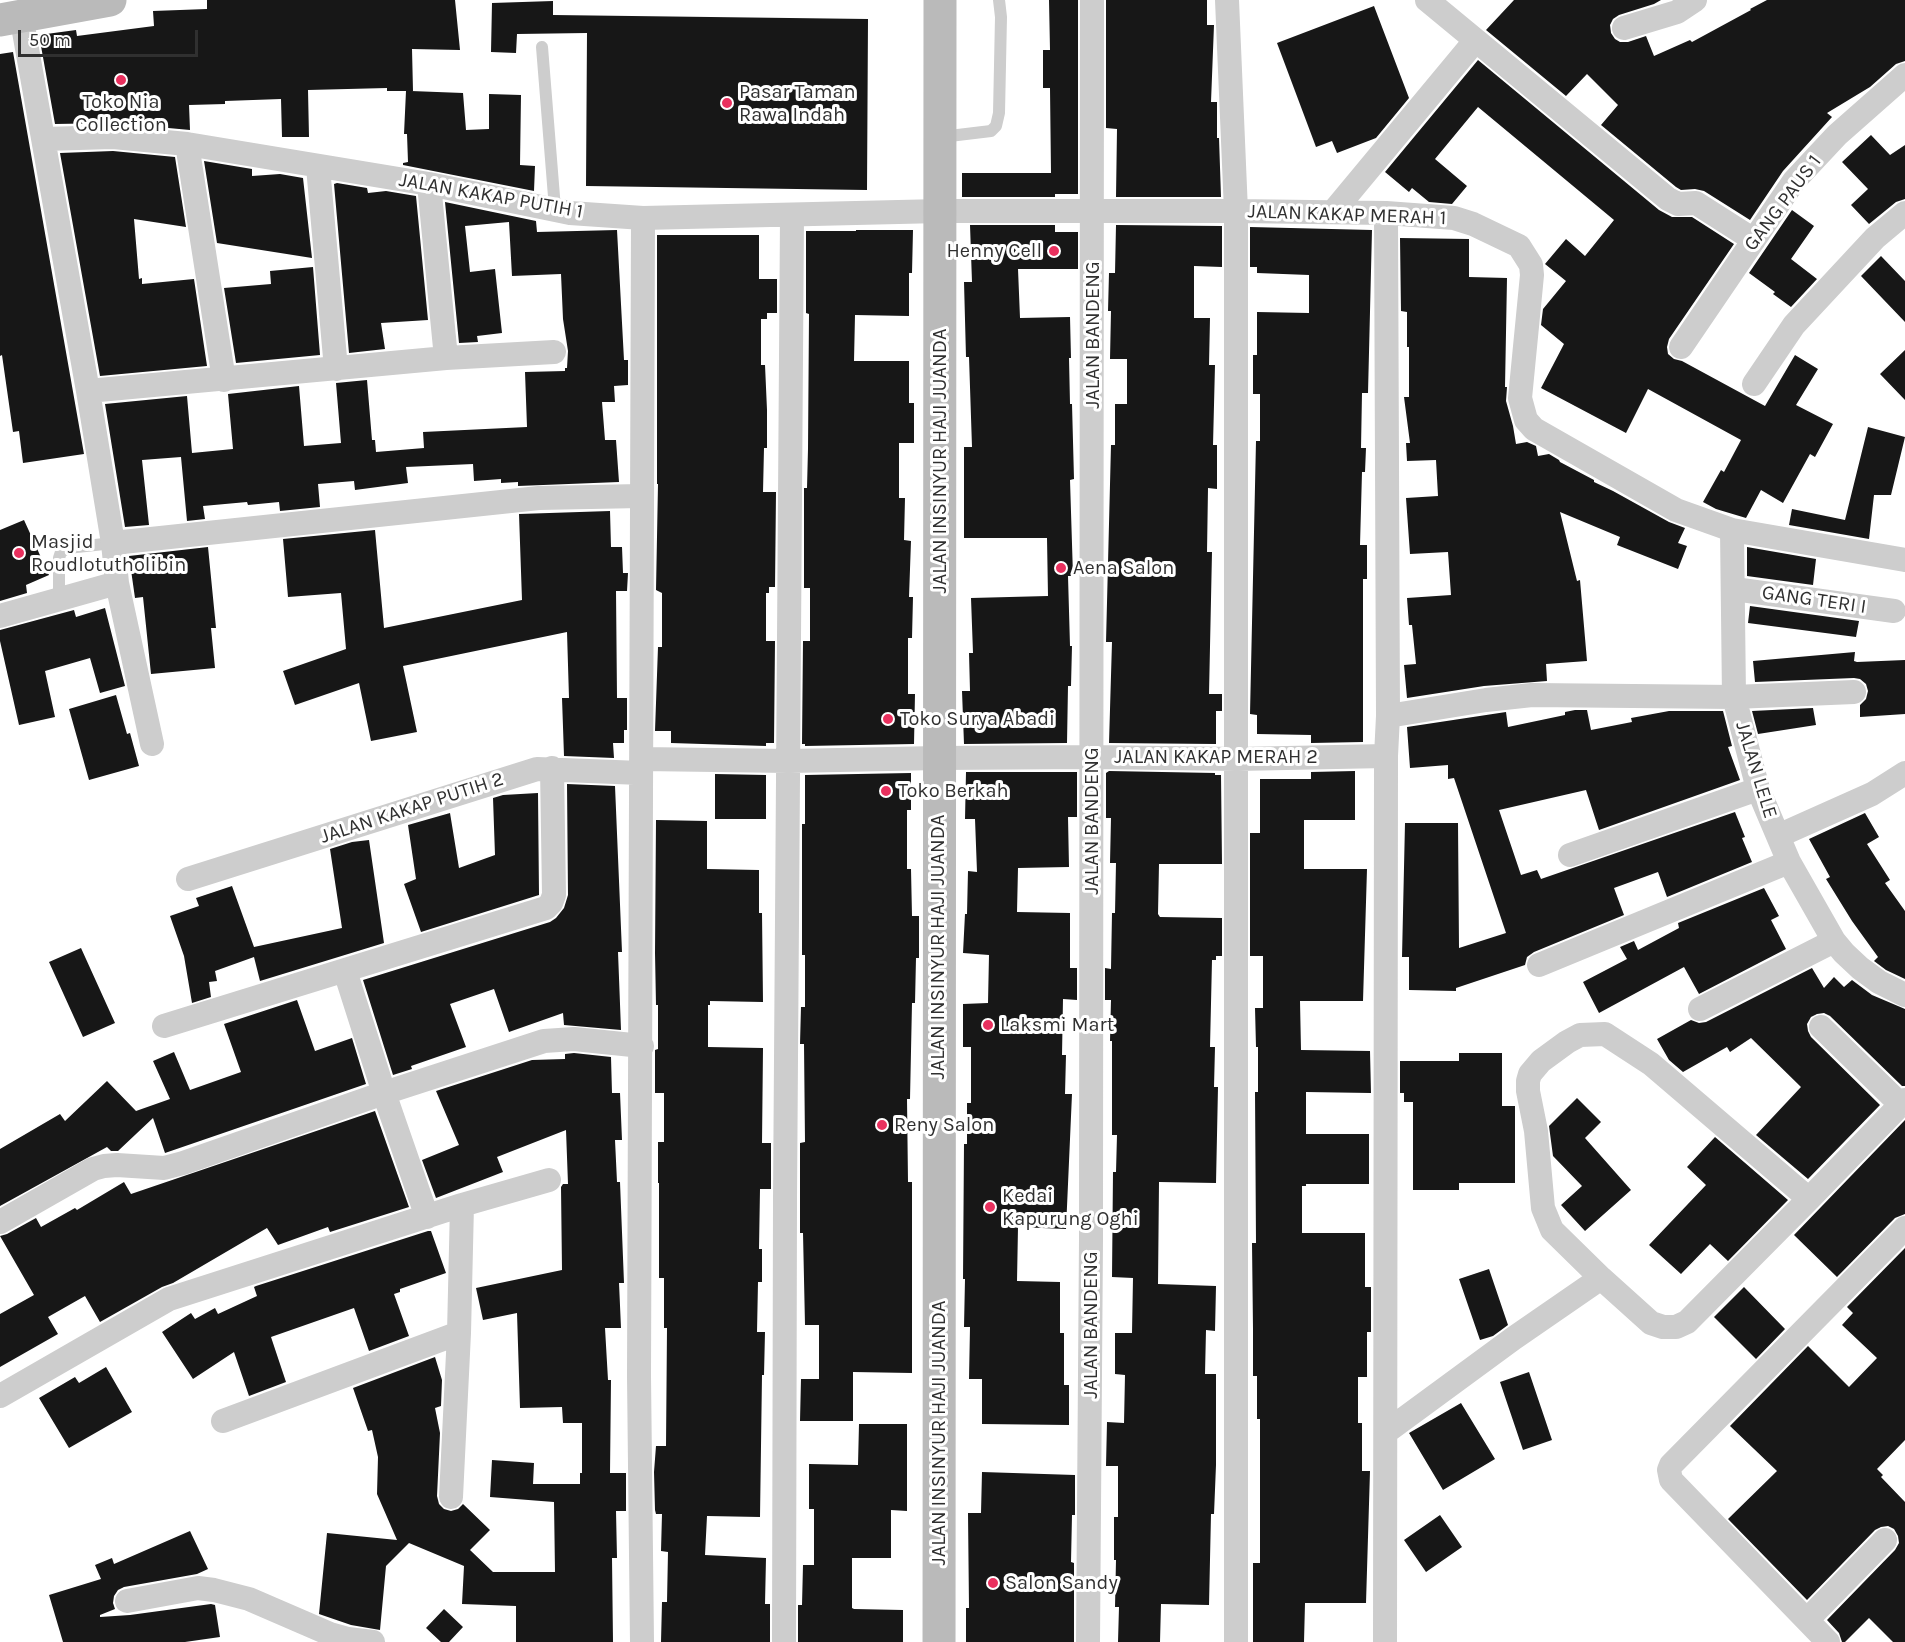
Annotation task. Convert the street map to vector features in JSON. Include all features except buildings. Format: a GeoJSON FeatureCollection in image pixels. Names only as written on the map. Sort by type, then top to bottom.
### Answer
{"type":"FeatureCollection","features":[{"type":"Feature","properties":{"kind":"street"},"geometry":{"type":"LineString","coordinates":[[110,0],[27,11],[44,139],[113,543],[117,583],[153,744]]}},
{"type":"Feature","properties":{"kind":"street","name":"JALAN INSINYUR HAJI JUANDA"},"geometry":{"type":"LineString","coordinates":[[939,1642],[940,0]]}},
{"type":"Feature","properties":{"kind":"street","name":"JALAN BANDENG"},"geometry":{"type":"LineString","coordinates":[[1088,1642],[1094,211],[1092,0]]}},
{"type":"Feature","properties":{"kind":"street"},"geometry":{"type":"LineString","coordinates":[[1227,0],[1236,211],[1236,1642]]}},
{"type":"Feature","properties":{"kind":"street"},"geometry":{"type":"LineString","coordinates":[[1427,0],[1668,200],[1678,204],[1696,203],[1754,240]]}},
{"type":"Feature","properties":{"kind":"street"},"geometry":{"type":"LineString","coordinates":[[1624,28],[1681,4]]}},
{"type":"Feature","properties":{"kind":"street"},"geometry":{"type":"LineString","coordinates":[[1333,212],[1475,41]]}},
{"type":"Feature","properties":{"kind":"street","name":"GANG PAUS 1"},"geometry":{"type":"LineString","coordinates":[[1681,346],[1794,181],[1836,135],[1905,75]]}},
{"type":"Feature","properties":{"kind":"street","name":"JALAN KAKAP PUTIH 1"},"geometry":{"type":"LineString","coordinates":[[44,139],[113,137],[187,144],[429,184],[570,213],[642,218],[941,211]]}},
{"type":"Feature","properties":{"kind":"street"},"geometry":{"type":"LineString","coordinates":[[187,144],[224,380]]}},
{"type":"Feature","properties":{"kind":"street"},"geometry":{"type":"LineString","coordinates":[[318,167],[336,369]]}},
{"type":"Feature","properties":{"kind":"street"},"geometry":{"type":"LineString","coordinates":[[429,184],[446,358]]}},
{"type":"Feature","properties":{"kind":"street","name":"JALAN KAKAP MERAH 1"},"geometry":{"type":"LineString","coordinates":[[941,211],[1386,213],[1454,218],[1473,224],[1518,246],[1530,265],[1532,275],[1520,398],[1526,420],[1534,429],[1676,510],[1732,530],[1905,560]]}},
{"type":"Feature","properties":{"kind":"street"},"geometry":{"type":"LineString","coordinates":[[1385,1642],[1386,756],[1388,716],[1386,213]]}},
{"type":"Feature","properties":{"kind":"street"},"geometry":{"type":"LineString","coordinates":[[1754,384],[1794,325],[1875,238],[1905,213]]}},
{"type":"Feature","properties":{"kind":"street"},"geometry":{"type":"LineString","coordinates":[[784,1642],[792,216]]}},
{"type":"Feature","properties":{"kind":"street"},"geometry":{"type":"LineString","coordinates":[[642,218],[642,1046],[639,1376],[642,1642]]}},
{"type":"Feature","properties":{"kind":"street"},"geometry":{"type":"LineString","coordinates":[[88,391],[446,358],[554,352]]}},
{"type":"Feature","properties":{"kind":"street"},"geometry":{"type":"LineString","coordinates":[[113,543],[539,498],[641,496]]}},
{"type":"Feature","properties":{"kind":"street","name":"JALAN LELE"},"geometry":{"type":"LineString","coordinates":[[1732,530],[1734,698],[1758,789],[1789,862],[1834,941],[1860,968],[1879,982],[1905,995]]}},
{"type":"Feature","properties":{"kind":"street"},"geometry":{"type":"LineString","coordinates":[[0,616],[117,583]]}},
{"type":"Feature","properties":{"kind":"street","name":"GANG TERI I"},"geometry":{"type":"LineString","coordinates":[[1734,589],[1894,611]]}},
{"type":"Feature","properties":{"kind":"street"},"geometry":{"type":"LineString","coordinates":[[1388,716],[1532,695],[1734,698],[1854,692]]}},
{"type":"Feature","properties":{"kind":"street","name":"JALAN KAKAP MERAH 2"},"geometry":{"type":"LineString","coordinates":[[938,758],[1237,759],[1386,756]]}},
{"type":"Feature","properties":{"kind":"street","name":"JALAN KAKAP PUTIH 2"},"geometry":{"type":"LineString","coordinates":[[188,879],[524,772],[552,768],[938,758]]}},
{"type":"Feature","properties":{"kind":"street"},"geometry":{"type":"LineString","coordinates":[[164,1026],[546,908],[554,895],[552,768]]}},
{"type":"Feature","properties":{"kind":"street"},"geometry":{"type":"LineString","coordinates":[[1778,836],[1872,794],[1905,773]]}},
{"type":"Feature","properties":{"kind":"street"},"geometry":{"type":"LineString","coordinates":[[1570,855],[1758,789]]}},
{"type":"Feature","properties":{"kind":"street"},"geometry":{"type":"LineString","coordinates":[[1539,965],[1789,862]]}},
{"type":"Feature","properties":{"kind":"street"},"geometry":{"type":"LineString","coordinates":[[1700,1009],[1834,941]]}},
{"type":"Feature","properties":{"kind":"street"},"geometry":{"type":"LineString","coordinates":[[345,971],[427,1217]]}},
{"type":"Feature","properties":{"kind":"street"},"geometry":{"type":"LineString","coordinates":[[1809,1199],[1651,1065],[1605,1034],[1580,1035],[1567,1042],[1541,1061],[1530,1074],[1528,1081],[1536,1131],[1543,1208],[1552,1230],[1651,1323],[1663,1327],[1676,1327],[1687,1322],[1809,1199],[1903,1102],[1821,1027]]}},
{"type":"Feature","properties":{"kind":"street"},"geometry":{"type":"LineString","coordinates":[[0,1222],[93,1169],[117,1165],[164,1168],[183,1163],[384,1093],[544,1041],[558,1039],[642,1046]]}},
{"type":"Feature","properties":{"kind":"street"},"geometry":{"type":"LineString","coordinates":[[0,1396],[169,1299],[462,1205],[549,1180]]}},
{"type":"Feature","properties":{"kind":"street"},"geometry":{"type":"LineString","coordinates":[[451,1497],[459,1333],[462,1205]]}},
{"type":"Feature","properties":{"kind":"street"},"geometry":{"type":"LineString","coordinates":[[1828,1642],[1671,1480],[1669,1470],[1671,1465],[1905,1228]]}},
{"type":"Feature","properties":{"kind":"street"},"geometry":{"type":"LineString","coordinates":[[1386,1432],[1514,1338],[1601,1278]]}},
{"type":"Feature","properties":{"kind":"street"},"geometry":{"type":"LineString","coordinates":[[223,1421],[459,1333]]}},
{"type":"Feature","properties":{"kind":"street"},"geometry":{"type":"LineString","coordinates":[[1807,1620],[1885,1540]]}},
{"type":"Feature","properties":{"kind":"street"},"geometry":{"type":"LineString","coordinates":[[127,1601],[198,1588],[214,1590],[249,1599],[330,1634],[373,1642]]}},
{"type":"Feature","properties":{"kind":"lane"},"geometry":{"type":"LineString","coordinates":[[940,138],[991,131],[996,126],[999,113],[1001,17],[999,0]]}},
{"type":"Feature","properties":{"kind":"lane"},"geometry":{"type":"LineString","coordinates":[[542,47],[555,210]]}},
{"type":"Feature","properties":{"kind":"lane"},"geometry":{"type":"LineString","coordinates":[[59,599],[58,558],[61,552],[68,548],[113,543]]}},
{"type":"Feature","properties":{"kind":"place","name":"Toko Nia Collection"},"geometry":{"type":"Point","coordinates":[121,80]}},
{"type":"Feature","properties":{"kind":"place","name":"Pasar Taman Rawa Indah"},"geometry":{"type":"Point","coordinates":[727,103]}},
{"type":"Feature","properties":{"kind":"place","name":"Henny Cell"},"geometry":{"type":"Point","coordinates":[1054,251]}},
{"type":"Feature","properties":{"kind":"place","name":"Masjid Roudlotutholibin"},"geometry":{"type":"Point","coordinates":[19,553]}},
{"type":"Feature","properties":{"kind":"place","name":"Aena Salon"},"geometry":{"type":"Point","coordinates":[1061,568]}},
{"type":"Feature","properties":{"kind":"place","name":"Toko Surya Abadi"},"geometry":{"type":"Point","coordinates":[888,719]}},
{"type":"Feature","properties":{"kind":"place","name":"Toko Berkah"},"geometry":{"type":"Point","coordinates":[886,791]}},
{"type":"Feature","properties":{"kind":"place","name":"Laksmi Mart"},"geometry":{"type":"Point","coordinates":[988,1025]}},
{"type":"Feature","properties":{"kind":"place","name":"Reny Salon"},"geometry":{"type":"Point","coordinates":[882,1125]}},
{"type":"Feature","properties":{"kind":"place","name":"Kedai Kapurung Oghi"},"geometry":{"type":"Point","coordinates":[990,1207]}},
{"type":"Feature","properties":{"kind":"place","name":"Salon Sandy"},"geometry":{"type":"Point","coordinates":[993,1583]}}]}
